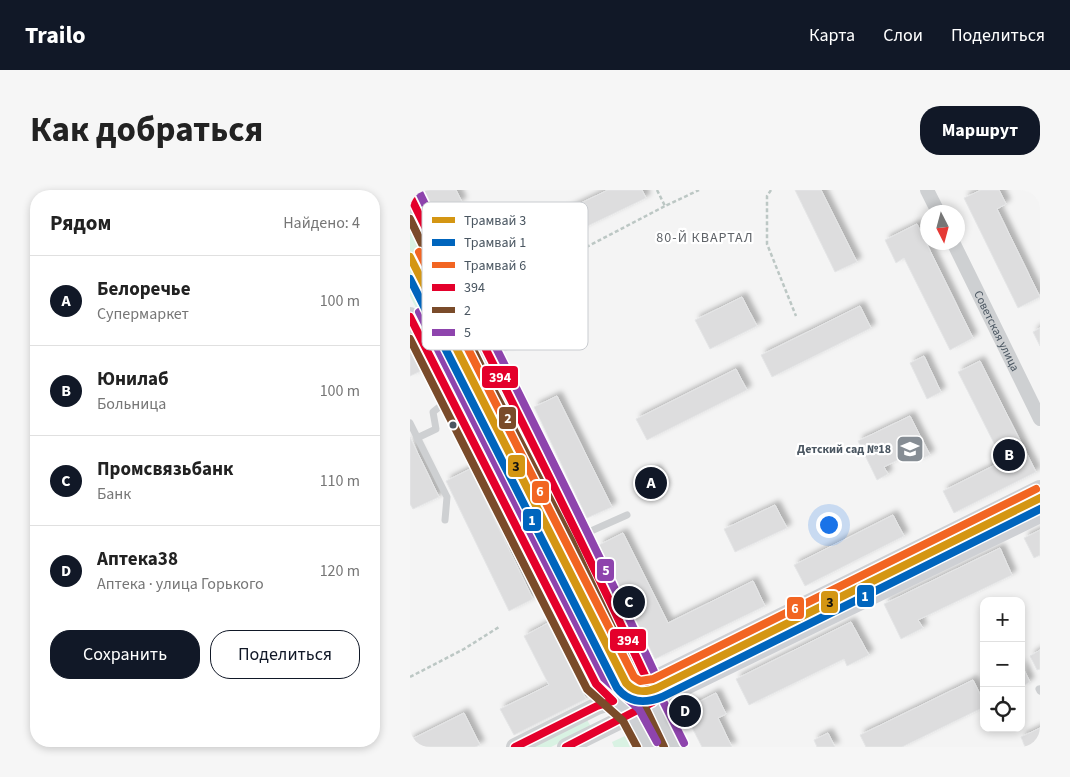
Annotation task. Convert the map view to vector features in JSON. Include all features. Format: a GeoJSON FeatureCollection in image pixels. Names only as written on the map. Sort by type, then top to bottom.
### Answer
{"type":"FeatureCollection","features":[{"type":"Feature","properties":{"kind":"main road"},"geometry":{"type":"LineString","coordinates":[[410,196],[422,221]]}},
{"type":"Feature","properties":{"kind":"main road"},"geometry":{"type":"LineString","coordinates":[[410,318],[422,342]]}},
{"type":"Feature","properties":{"kind":"main road"},"geometry":{"type":"LineString","coordinates":[[426,350],[592,678],[613,701],[631,715],[1040,513]]}},
{"type":"Feature","properties":{"kind":"main road"},"geometry":{"type":"LineString","coordinates":[[485,350],[580,536],[648,682],[654,702]]}},
{"type":"Feature","properties":{"kind":"main road"},"geometry":{"type":"LineString","coordinates":[[613,701],[648,682],[1040,490]]}},
{"type":"Feature","properties":{"kind":"street"},"geometry":{"type":"LineString","coordinates":[[927,190],[934,205]]}},
{"type":"Feature","properties":{"kind":"street","name":"Советская улица"},"geometry":{"type":"LineString","coordinates":[[957,250],[1040,419]]}},
{"type":"Feature","properties":{"kind":"street"},"geometry":{"type":"LineString","coordinates":[[515,747],[597,706],[613,701]]}},
{"type":"Feature","properties":{"kind":"street"},"geometry":{"type":"LineString","coordinates":[[654,702],[675,747]]}},
{"type":"Feature","properties":{"kind":"street"},"geometry":{"type":"LineString","coordinates":[[566,747],[631,715],[648,747]]}},
{"type":"Feature","properties":{"kind":"lane"},"geometry":{"type":"LineString","coordinates":[[417,438],[436,428],[433,412],[443,404]]}},
{"type":"Feature","properties":{"kind":"lane"},"geometry":{"type":"LineString","coordinates":[[410,423],[447,498],[445,520]]}},
{"type":"Feature","properties":{"kind":"lane"},"geometry":{"type":"LineString","coordinates":[[580,536],[627,515]]}},
{"type":"Feature","properties":{"kind":"path"},"geometry":{"type":"LineString","coordinates":[[657,190],[665,206]]}},
{"type":"Feature","properties":{"kind":"path"},"geometry":{"type":"LineString","coordinates":[[588,246],[699,190]]}},
{"type":"Feature","properties":{"kind":"path"},"geometry":{"type":"LineString","coordinates":[[771,190],[768,196],[767,244],[796,316]]}},
{"type":"Feature","properties":{"kind":"path"},"geometry":{"type":"LineString","coordinates":[[410,677],[464,649],[499,627]]}},
{"type":"Feature","properties":{"kind":"green space"},"geometry":{"type":"Polygon","coordinates":[[[410,220],[422,244],[422,320],[410,296],[410,220]]]}},
{"type":"Feature","properties":{"kind":"green space"},"geometry":{"type":"Polygon","coordinates":[[[437,350],[474,350],[583,570],[555,584],[437,350]]]}},
{"type":"Feature","properties":{"kind":"green space"},"geometry":{"type":"Polygon","coordinates":[[[585,716],[591,727],[551,747],[526,747],[585,716]]]}},
{"type":"Feature","properties":{"kind":"green space"},"geometry":{"type":"Polygon","coordinates":[[[656,722],[668,747],[658,747],[647,725],[656,722]]]}},
{"type":"Feature","properties":{"kind":"green space"},"geometry":{"type":"Polygon","coordinates":[[[625,736],[630,747],[614,747],[612,742],[625,736]]]}},
{"type":"Feature","properties":{"kind":"building"},"geometry":{"type":"Polygon","coordinates":[[[424,190],[456,190],[462,202],[430,202],[424,190]]]}},
{"type":"Feature","properties":{"kind":"building"},"geometry":{"type":"Polygon","coordinates":[[[608,190],[642,190],[646,198],[588,226],[588,202],[583,202],[608,190]]]}},
{"type":"Feature","properties":{"kind":"building"},"geometry":{"type":"Polygon","coordinates":[[[795,190],[821,190],[857,262],[835,272],[795,190]]]}},
{"type":"Feature","properties":{"kind":"building"},"geometry":{"type":"Polygon","coordinates":[[[981,190],[999,190],[1006,204],[997,209],[1040,297],[1018,308],[964,198],[981,190]]]}},
{"type":"Feature","properties":{"kind":"building"},"geometry":{"type":"Polygon","coordinates":[[[917,224],[920,230],[920,250],[930,250],[973,338],[950,350],[904,258],[896,263],[885,240],[917,224]]]}},
{"type":"Feature","properties":{"kind":"building"},"geometry":{"type":"Polygon","coordinates":[[[742,297],[757,326],[710,349],[695,320],[742,297]]]}},
{"type":"Feature","properties":{"kind":"building"},"geometry":{"type":"Polygon","coordinates":[[[860,306],[871,328],[772,377],[761,355],[860,306]]]}},
{"type":"Feature","properties":{"kind":"building"},"geometry":{"type":"Polygon","coordinates":[[[1040,328],[1040,346],[1033,332],[1040,328]]]}},
{"type":"Feature","properties":{"kind":"building"},"geometry":{"type":"Polygon","coordinates":[[[410,350],[421,371],[410,376],[410,350]]]}},
{"type":"Feature","properties":{"kind":"building"},"geometry":{"type":"Polygon","coordinates":[[[924,356],[941,392],[927,399],[910,363],[924,356]]]}},
{"type":"Feature","properties":{"kind":"building"},"geometry":{"type":"Polygon","coordinates":[[[980,361],[1036,472],[954,513],[943,491],[1003,461],[958,372],[980,361]]]}},
{"type":"Feature","properties":{"kind":"building"},"geometry":{"type":"Polygon","coordinates":[[[736,369],[747,390],[647,440],[636,419],[736,369]]]}},
{"type":"Feature","properties":{"kind":"building"},"geometry":{"type":"Polygon","coordinates":[[[557,396],[612,507],[587,518],[534,407],[557,396]]]}},
{"type":"Feature","properties":{"kind":"building"},"geometry":{"type":"Polygon","coordinates":[[[910,416],[930,455],[915,462],[911,453],[884,467],[888,474],[877,480],[858,441],[910,416]]]}},
{"type":"Feature","properties":{"kind":"building"},"geometry":{"type":"Polygon","coordinates":[[[410,437],[439,497],[413,509],[410,504],[410,437]]]}},
{"type":"Feature","properties":{"kind":"building"},"geometry":{"type":"Polygon","coordinates":[[[470,469],[533,599],[509,611],[446,481],[470,469]]]}},
{"type":"Feature","properties":{"kind":"building"},"geometry":{"type":"Polygon","coordinates":[[[656,469],[665,488],[644,497],[636,479],[656,469]]]}},
{"type":"Feature","properties":{"kind":"building"},"geometry":{"type":"Polygon","coordinates":[[[775,505],[787,528],[735,552],[724,529],[775,505]]]}},
{"type":"Feature","properties":{"kind":"building"},"geometry":{"type":"Polygon","coordinates":[[[893,515],[904,536],[805,586],[794,565],[893,515]]]}},
{"type":"Feature","properties":{"kind":"building"},"geometry":{"type":"Polygon","coordinates":[[[1040,530],[1040,555],[1034,558],[1024,538],[1040,530]]]}},
{"type":"Feature","properties":{"kind":"building"},"geometry":{"type":"Polygon","coordinates":[[[623,533],[668,623],[753,581],[765,606],[655,659],[599,545],[623,533]]]}},
{"type":"Feature","properties":{"kind":"building"},"geometry":{"type":"Polygon","coordinates":[[[1000,548],[1012,575],[918,620],[923,628],[901,639],[884,604],[1000,548]]]}},
{"type":"Feature","properties":{"kind":"building"},"geometry":{"type":"Polygon","coordinates":[[[851,622],[869,655],[847,666],[844,659],[749,705],[736,679],[851,622]]]}},
{"type":"Feature","properties":{"kind":"building"},"geometry":{"type":"Polygon","coordinates":[[[548,623],[586,699],[514,735],[500,709],[549,685],[524,636],[548,623]]]}},
{"type":"Feature","properties":{"kind":"building"},"geometry":{"type":"Polygon","coordinates":[[[1040,650],[1040,669],[1037,670],[1030,656],[1040,650]]]}},
{"type":"Feature","properties":{"kind":"building"},"geometry":{"type":"Polygon","coordinates":[[[1025,672],[1030,682],[1025,685],[1025,672]]]}},
{"type":"Feature","properties":{"kind":"building"},"geometry":{"type":"Polygon","coordinates":[[[973,680],[980,694],[980,709],[902,747],[866,747],[860,735],[973,680]]]}},
{"type":"Feature","properties":{"kind":"building"},"geometry":{"type":"Polygon","coordinates":[[[716,693],[726,714],[718,718],[732,747],[702,747],[683,710],[716,693]]]}},
{"type":"Feature","properties":{"kind":"building"},"geometry":{"type":"Polygon","coordinates":[[[464,713],[480,745],[475,747],[410,747],[410,740],[464,713]]]}},
{"type":"Feature","properties":{"kind":"building"},"geometry":{"type":"Polygon","coordinates":[[[1040,728],[1040,747],[1025,747],[1021,737],[1040,728]]]}},
{"type":"Feature","properties":{"kind":"building"},"geometry":{"type":"Polygon","coordinates":[[[828,733],[835,747],[817,747],[814,740],[828,733]]]}},
{"type":"Feature","properties":{"kind":"tram line","name":"6"},"geometry":{"type":"LineString","coordinates":[[419,252],[422,258]]}},
{"type":"Feature","properties":{"kind":"tram line","name":"3"},"geometry":{"type":"LineString","coordinates":[[410,257],[422,281]]}},
{"type":"Feature","properties":{"kind":"tram line","name":"1"},"geometry":{"type":"LineString","coordinates":[[410,279],[422,303]]}},
{"type":"Feature","properties":{"kind":"tram line","name":"1"},"geometry":{"type":"LineString","coordinates":[[446,350],[617,688],[627,697],[637,701],[649,701],[662,697],[1040,509]]}},
{"type":"Feature","properties":{"kind":"tram line","name":"3"},"geometry":{"type":"LineString","coordinates":[[457,350],[626,683],[633,689],[648,691],[657,688],[1040,498]]}},
{"type":"Feature","properties":{"kind":"tram line","name":"6"},"geometry":{"type":"LineString","coordinates":[[469,350],[634,677],[640,681],[653,679],[1036,489]]}},
{"type":"Feature","properties":{"kind":"transit line","name":"5"},"geometry":{"type":"LineString","coordinates":[[419,192],[424,202]]}},
{"type":"Feature","properties":{"kind":"transit line","name":"394"},"geometry":{"type":"LineString","coordinates":[[410,196],[422,220]]}},
{"type":"Feature","properties":{"kind":"transit line","name":"2"},"geometry":{"type":"LineString","coordinates":[[410,219],[422,244]]}},
{"type":"Feature","properties":{"kind":"transit line","name":"5"},"geometry":{"type":"LineString","coordinates":[[419,312],[422,318]]}},
{"type":"Feature","properties":{"kind":"transit line","name":"394"},"geometry":{"type":"LineString","coordinates":[[410,317],[422,341]]}},
{"type":"Feature","properties":{"kind":"transit line","name":"2"},"geometry":{"type":"LineString","coordinates":[[410,339],[587,689],[623,721],[637,747]]}},
{"type":"Feature","properties":{"kind":"transit line","name":"394"},"geometry":{"type":"LineString","coordinates":[[427,350],[596,684],[613,701],[597,706],[515,747]]}},
{"type":"Feature","properties":{"kind":"transit line","name":"5"},"geometry":{"type":"LineString","coordinates":[[438,350],[604,678],[639,709],[657,742]]}},
{"type":"Feature","properties":{"kind":"transit line","name":"2"},"geometry":{"type":"LineString","coordinates":[[473,350],[571,540],[639,685],[644,705],[664,747]]}},
{"type":"Feature","properties":{"kind":"transit line","name":"394"},"geometry":{"type":"LineString","coordinates":[[486,350],[648,682],[653,702],[566,747]]}},
{"type":"Feature","properties":{"kind":"transit line","name":"5"},"geometry":{"type":"LineString","coordinates":[[497,350],[599,556],[657,678],[662,699],[684,743]]}},
{"type":"Feature","properties":{"kind":"place","name":"Детский сад №18"},"geometry":{"type":"Point","coordinates":[910,449]}},
{"type":"Feature","properties":{"kind":"place","name":"Юнилаб"},"geometry":{"type":"Point","coordinates":[1009,455]}},
{"type":"Feature","properties":{"kind":"place","name":"Белоречье"},"geometry":{"type":"Point","coordinates":[651,483]}},
{"type":"Feature","properties":{"kind":"place","name":"Промсвязьбанк"},"geometry":{"type":"Point","coordinates":[629,602]}},
{"type":"Feature","properties":{"kind":"place","name":"Аптека38"},"geometry":{"type":"Point","coordinates":[685,711]}},
{"type":"Feature","properties":{"kind":"district","name":"80-Й КВАРТАЛ"},"geometry":{"type":"Point","coordinates":[705,237]}}]}
